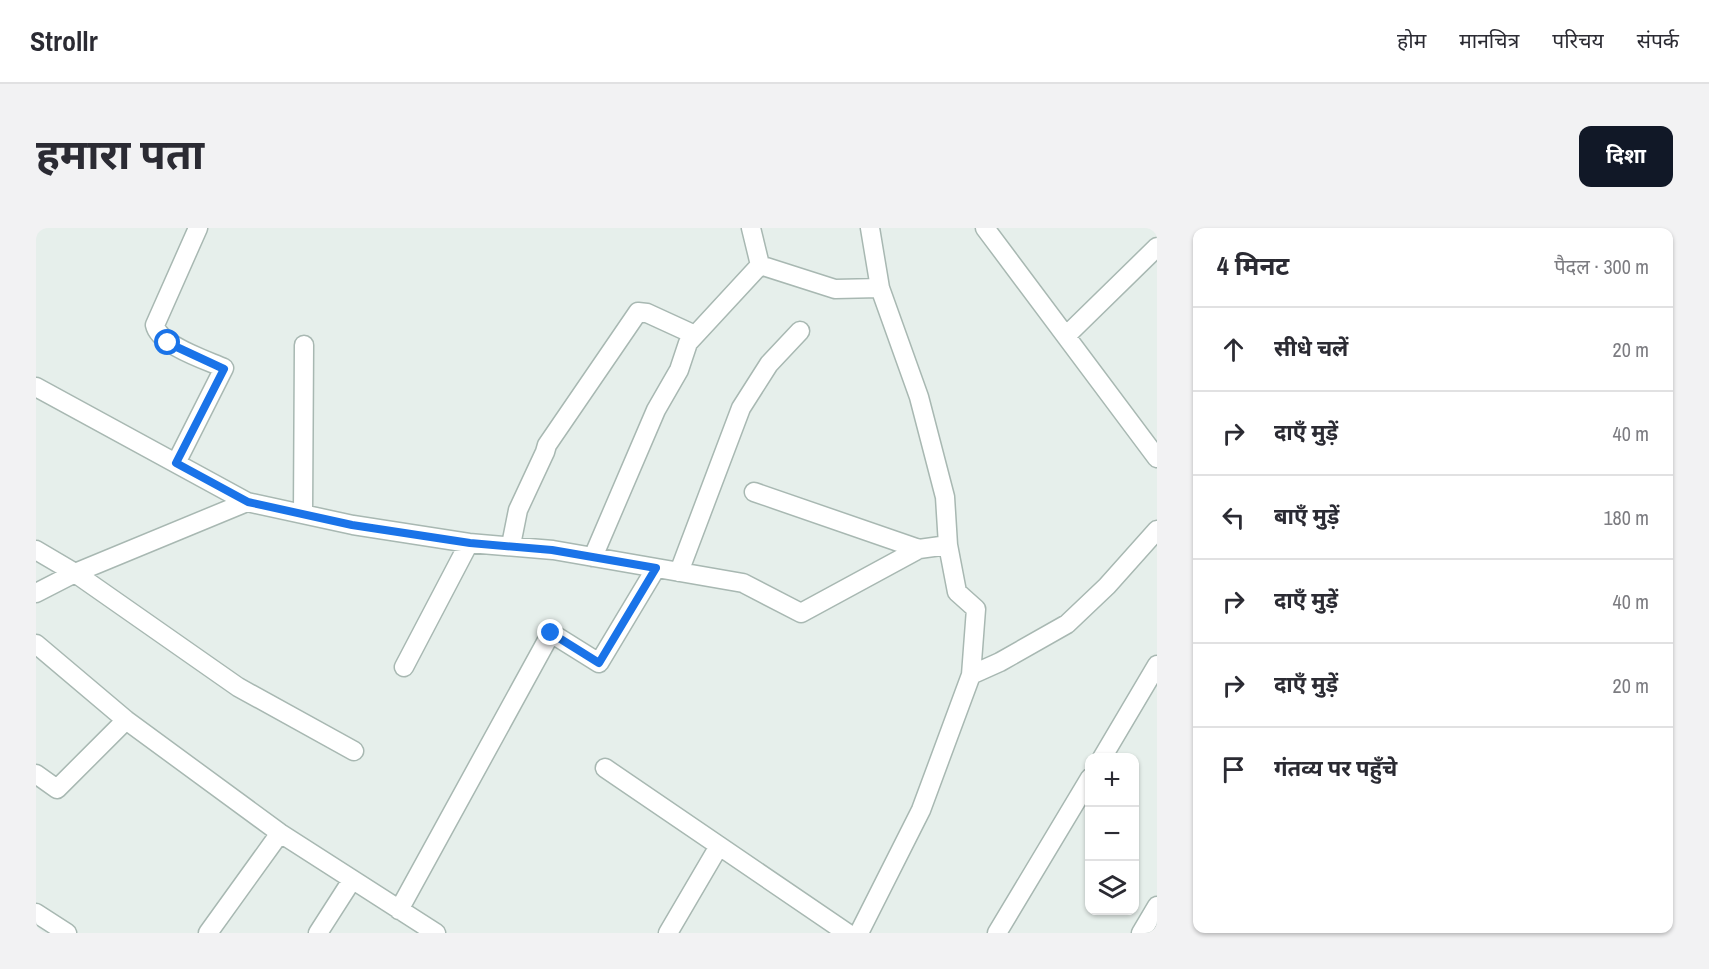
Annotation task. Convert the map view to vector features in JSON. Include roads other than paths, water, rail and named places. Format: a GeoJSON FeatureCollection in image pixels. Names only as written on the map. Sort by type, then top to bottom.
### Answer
{"type":"FeatureCollection","features":[{"type":"Feature","properties":{"kind":"street"},"geometry":{"type":"LineString","coordinates":[[176,463],[224,369],[168,343],[156,333],[155,325],[198,228]]}},
{"type":"Feature","properties":{"kind":"street"},"geometry":{"type":"LineString","coordinates":[[751,228],[760,265]]}},
{"type":"Feature","properties":{"kind":"street"},"geometry":{"type":"LineString","coordinates":[[859,933],[921,810],[971,675],[976,609],[957,592],[948,544],[945,497],[919,397],[880,288],[870,228]]}},
{"type":"Feature","properties":{"kind":"street"},"geometry":{"type":"LineString","coordinates":[[985,228],[1157,458]]}},
{"type":"Feature","properties":{"kind":"street"},"geometry":{"type":"LineString","coordinates":[[1066,336],[1157,247]]}},
{"type":"Feature","properties":{"kind":"street"},"geometry":{"type":"LineString","coordinates":[[760,265],[835,290],[880,288]]}},
{"type":"Feature","properties":{"kind":"street"},"geometry":{"type":"LineString","coordinates":[[593,557],[656,410],[679,370],[688,343],[760,265]]}},
{"type":"Feature","properties":{"kind":"street"},"geometry":{"type":"LineString","coordinates":[[511,545],[518,510],[547,445],[639,312],[647,313],[695,335]]}},
{"type":"Feature","properties":{"kind":"street"},"geometry":{"type":"LineString","coordinates":[[679,572],[741,408],[769,364],[800,331]]}},
{"type":"Feature","properties":{"kind":"street"},"geometry":{"type":"LineString","coordinates":[[303,514],[304,345]]}},
{"type":"Feature","properties":{"kind":"street"},"geometry":{"type":"LineString","coordinates":[[36,387],[248,502],[352,525],[470,543],[511,545],[593,557],[743,583],[801,614],[919,549],[948,544]]}},
{"type":"Feature","properties":{"kind":"street"},"geometry":{"type":"LineString","coordinates":[[753,492],[919,549]]}},
{"type":"Feature","properties":{"kind":"street"},"geometry":{"type":"LineString","coordinates":[[36,594],[75,573],[248,502]]}},
{"type":"Feature","properties":{"kind":"street"},"geometry":{"type":"LineString","coordinates":[[971,675],[1000,662],[1067,624],[1107,586],[1157,530]]}},
{"type":"Feature","properties":{"kind":"street"},"geometry":{"type":"LineString","coordinates":[[404,667],[470,543]]}},
{"type":"Feature","properties":{"kind":"street"},"geometry":{"type":"LineString","coordinates":[[36,550],[75,573],[238,687],[354,751]]}},
{"type":"Feature","properties":{"kind":"street"},"geometry":{"type":"LineString","coordinates":[[399,910],[551,633],[599,663],[656,568]]}},
{"type":"Feature","properties":{"kind":"street"},"geometry":{"type":"LineString","coordinates":[[36,644],[126,720],[280,833],[436,933]]}},
{"type":"Feature","properties":{"kind":"street"},"geometry":{"type":"LineString","coordinates":[[1105,753],[1155,674]]}},
{"type":"Feature","properties":{"kind":"street"},"geometry":{"type":"LineString","coordinates":[[36,774],[57,789],[126,720]]}},
{"type":"Feature","properties":{"kind":"street"},"geometry":{"type":"LineString","coordinates":[[605,768],[847,933]]}},
{"type":"Feature","properties":{"kind":"street"},"geometry":{"type":"LineString","coordinates":[[997,933],[1085,785]]}},
{"type":"Feature","properties":{"kind":"street"},"geometry":{"type":"LineString","coordinates":[[208,933],[280,833]]}},
{"type":"Feature","properties":{"kind":"street"},"geometry":{"type":"LineString","coordinates":[[668,933],[719,846]]}},
{"type":"Feature","properties":{"kind":"street"},"geometry":{"type":"LineString","coordinates":[[318,933],[352,880]]}},
{"type":"Feature","properties":{"kind":"street"},"geometry":{"type":"LineString","coordinates":[[1141,933],[1157,906]]}},
{"type":"Feature","properties":{"kind":"street"},"geometry":{"type":"LineString","coordinates":[[36,913],[67,933]]}}]}
